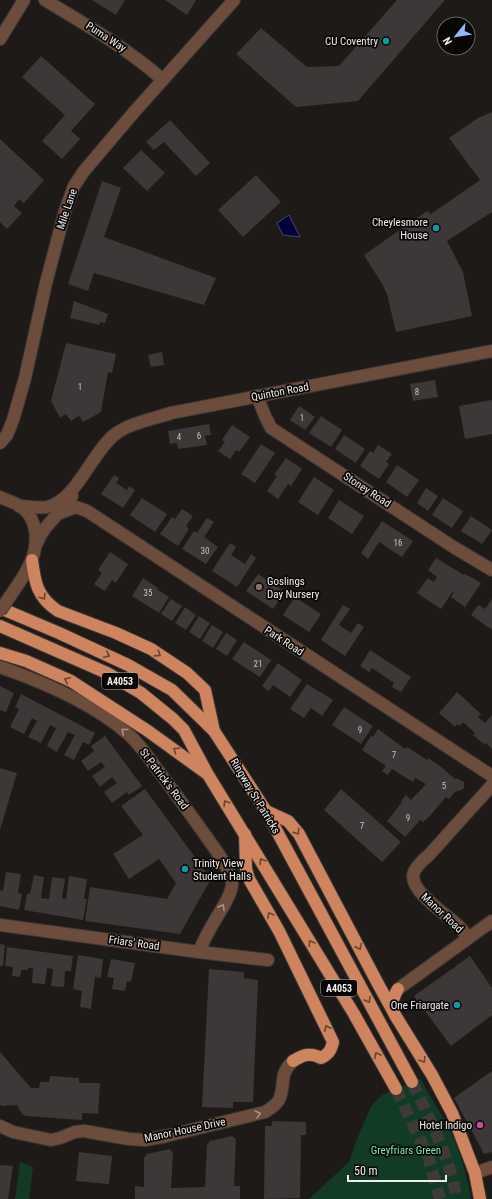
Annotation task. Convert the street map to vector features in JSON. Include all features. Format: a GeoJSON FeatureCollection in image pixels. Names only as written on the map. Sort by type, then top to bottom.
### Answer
{"type":"FeatureCollection","features":[{"type":"Feature","properties":{"kind":"highway"},"geometry":{"type":"LineString","coordinates":[[33,555],[35,582],[41,596],[49,605],[58,611],[116,633],[151,649],[186,673],[204,690],[214,731]]}},
{"type":"Feature","properties":{"kind":"highway","name":"Ringway St Patricks"},"geometry":{"type":"LineString","coordinates":[[0,610],[59,633],[128,665],[178,695],[214,731],[266,811],[412,1082]]}},
{"type":"Feature","properties":{"kind":"highway","name":"A4053"},"geometry":{"type":"LineString","coordinates":[[0,626],[107,674],[141,693],[184,730],[208,773],[354,1014],[396,1089]]}},
{"type":"Feature","properties":{"kind":"highway"},"geometry":{"type":"LineString","coordinates":[[0,653],[26,661],[71,682],[148,731],[208,773]]}},
{"type":"Feature","properties":{"kind":"highway"},"geometry":{"type":"LineString","coordinates":[[266,811],[288,821],[299,834],[395,1015],[446,1100],[463,1138],[475,1173],[480,1199]]}},
{"type":"Feature","properties":{"kind":"highway"},"geometry":{"type":"LineString","coordinates":[[245,833],[246,869],[248,874],[279,931],[333,1042],[328,1054],[321,1058],[310,1054],[303,1055],[293,1061]]}},
{"type":"Feature","properties":{"kind":"highway"},"geometry":{"type":"LineString","coordinates":[[377,982],[383,988],[389,990],[398,989]]}},
{"type":"Feature","properties":{"kind":"highway"},"geometry":{"type":"LineString","coordinates":[[395,1015],[392,1004],[393,997],[398,989]]}},
{"type":"Feature","properties":{"kind":"street"},"geometry":{"type":"LineString","coordinates":[[0,40],[24,0]]}},
{"type":"Feature","properties":{"kind":"street","name":"Puma Way"},"geometry":{"type":"LineString","coordinates":[[45,0],[142,61],[163,80]]}},
{"type":"Feature","properties":{"kind":"street","name":"Mile Lane"},"geometry":{"type":"LineString","coordinates":[[0,443],[7,435],[13,420],[25,378],[46,283],[61,225],[74,186],[84,171],[134,111],[234,0]]}},
{"type":"Feature","properties":{"kind":"street","name":"Quinton Road"},"geometry":{"type":"LineString","coordinates":[[20,506],[42,508],[54,505],[71,492],[86,469],[115,434],[126,428],[171,413],[492,351]]}},
{"type":"Feature","properties":{"kind":"street","name":"Stoney Road"},"geometry":{"type":"LineString","coordinates":[[257,396],[271,428],[455,548],[492,570]]}},
{"type":"Feature","properties":{"kind":"street","name":"Quinton Road"},"geometry":{"type":"LineString","coordinates":[[0,610],[15,589],[33,555],[43,530],[68,503],[86,469]]}},
{"type":"Feature","properties":{"kind":"street"},"geometry":{"type":"LineString","coordinates":[[0,497],[20,506],[29,513],[33,521],[36,535],[33,555]]}},
{"type":"Feature","properties":{"kind":"street","name":"Quinton Road"},"geometry":{"type":"LineString","coordinates":[[60,513],[76,507]]}},
{"type":"Feature","properties":{"kind":"street","name":"Park Road"},"geometry":{"type":"LineString","coordinates":[[76,507],[96,516],[492,776]]}},
{"type":"Feature","properties":{"kind":"street","name":"St Patrick's Road"},"geometry":{"type":"LineString","coordinates":[[0,667],[54,688],[82,702],[114,723],[133,739],[179,798],[218,854],[228,871],[232,883],[230,894],[203,941],[199,952]]}},
{"type":"Feature","properties":{"kind":"street","name":"Manor Road"},"geometry":{"type":"LineString","coordinates":[[398,989],[466,940],[462,929],[416,888],[413,880],[414,872],[418,865],[429,855],[492,785]]}},
{"type":"Feature","properties":{"kind":"street"},"geometry":{"type":"LineString","coordinates":[[466,940],[492,921]]}},
{"type":"Feature","properties":{"kind":"street","name":"Friars' Road"},"geometry":{"type":"LineString","coordinates":[[0,925],[268,960]]}},
{"type":"Feature","properties":{"kind":"street","name":"Manor House Drive"},"geometry":{"type":"LineString","coordinates":[[0,1126],[13,1132],[51,1140],[75,1132],[84,1131],[129,1139],[145,1140],[166,1136],[264,1112],[279,1101],[282,1090],[283,1076],[293,1061]]}},
{"type":"Feature","properties":{"kind":"street"},"geometry":{"type":"LineString","coordinates":[[475,1173],[492,1167]]}},
{"type":"Feature","properties":{"kind":"green space","name":"Greyfriars Green"},"geometry":{"type":"Polygon","coordinates":[[[421,1079],[446,1122],[457,1145],[463,1163],[471,1199],[309,1199],[349,1162],[371,1106],[382,1095],[421,1079]]]}},
{"type":"Feature","properties":{"kind":"green space"},"geometry":{"type":"Polygon","coordinates":[[[20,1162],[33,1167],[29,1199],[15,1199],[20,1162]]]}},
{"type":"Feature","properties":{"kind":"shaded area"},"geometry":{"type":"Polygon","coordinates":[[[289,215],[300,237],[283,235],[277,223],[289,215]]]}},
{"type":"Feature","properties":{"kind":"building"},"geometry":{"type":"Polygon","coordinates":[[[92,0],[125,0],[116,15],[92,0]]]}},
{"type":"Feature","properties":{"kind":"building"},"geometry":{"type":"Polygon","coordinates":[[[165,0],[196,0],[187,15],[165,0]]]}},
{"type":"Feature","properties":{"kind":"building","name":"CU Coventry"},"geometry":{"type":"Polygon","coordinates":[[[397,0],[445,0],[358,101],[296,107],[236,54],[261,28],[307,67],[339,66],[397,0]]]}},
{"type":"Feature","properties":{"kind":"building"},"geometry":{"type":"Polygon","coordinates":[[[41,56],[95,104],[71,131],[80,139],[62,159],[42,141],[65,115],[22,77],[41,56]]]}},
{"type":"Feature","properties":{"kind":"building","name":"Cheylesmore House"},"geometry":{"type":"Polygon","coordinates":[[[492,112],[492,212],[447,241],[463,272],[472,316],[396,332],[387,294],[364,255],[427,211],[431,214],[480,180],[449,138],[478,118],[492,112]]]}},
{"type":"Feature","properties":{"kind":"building"},"geometry":{"type":"Polygon","coordinates":[[[170,120],[210,163],[196,176],[164,142],[154,150],[146,142],[170,120]]]}},
{"type":"Feature","properties":{"kind":"building"},"geometry":{"type":"Polygon","coordinates":[[[0,139],[44,180],[24,203],[19,199],[14,206],[22,213],[7,229],[0,222],[0,139]]]}},
{"type":"Feature","properties":{"kind":"building"},"geometry":{"type":"Polygon","coordinates":[[[141,150],[165,173],[147,191],[123,168],[141,150]]]}},
{"type":"Feature","properties":{"kind":"building"},"geometry":{"type":"Polygon","coordinates":[[[256,175],[281,202],[243,237],[218,210],[256,175]]]}},
{"type":"Feature","properties":{"kind":"building"},"geometry":{"type":"Polygon","coordinates":[[[102,181],[121,188],[104,237],[216,278],[204,305],[94,273],[88,291],[68,284],[102,181]]]}},
{"type":"Feature","properties":{"kind":"building"},"geometry":{"type":"Polygon","coordinates":[[[74,301],[108,314],[105,323],[100,322],[99,325],[70,318],[74,301]]]}},
{"type":"Feature","properties":{"kind":"building"},"geometry":{"type":"Polygon","coordinates":[[[66,343],[116,354],[112,373],[108,372],[101,412],[83,422],[79,416],[71,421],[66,414],[60,418],[51,401],[66,343]]]}},
{"type":"Feature","properties":{"kind":"building"},"geometry":{"type":"Polygon","coordinates":[[[162,352],[164,365],[151,367],[148,355],[162,352]]]}},
{"type":"Feature","properties":{"kind":"building"},"geometry":{"type":"Polygon","coordinates":[[[435,380],[438,397],[413,401],[410,384],[435,380]]]}},
{"type":"Feature","properties":{"kind":"building"},"geometry":{"type":"Polygon","coordinates":[[[492,400],[492,434],[465,439],[459,406],[492,400]]]}},
{"type":"Feature","properties":{"kind":"building"},"geometry":{"type":"Polygon","coordinates":[[[299,406],[315,417],[305,430],[290,420],[299,406]]]}},
{"type":"Feature","properties":{"kind":"building"},"geometry":{"type":"Polygon","coordinates":[[[321,416],[342,430],[331,447],[309,433],[321,416]]]}},
{"type":"Feature","properties":{"kind":"building"},"geometry":{"type":"Polygon","coordinates":[[[209,424],[211,435],[205,436],[207,445],[178,449],[177,443],[170,444],[168,431],[209,424]]]}},
{"type":"Feature","properties":{"kind":"building"},"geometry":{"type":"Polygon","coordinates":[[[232,425],[250,437],[239,452],[236,450],[230,459],[218,451],[225,442],[222,440],[232,425]]]}},
{"type":"Feature","properties":{"kind":"building"},"geometry":{"type":"Polygon","coordinates":[[[344,435],[365,449],[356,463],[335,449],[344,435]]]}},
{"type":"Feature","properties":{"kind":"building"},"geometry":{"type":"Polygon","coordinates":[[[261,444],[275,453],[255,483],[241,474],[261,444]]]}},
{"type":"Feature","properties":{"kind":"building"},"geometry":{"type":"Polygon","coordinates":[[[378,445],[392,454],[386,462],[389,464],[379,479],[360,466],[370,451],[373,453],[378,445]]]}},
{"type":"Feature","properties":{"kind":"building"},"geometry":{"type":"Polygon","coordinates":[[[286,458],[302,469],[291,486],[288,484],[278,499],[267,491],[277,476],[274,475],[286,458]]]}},
{"type":"Feature","properties":{"kind":"building"},"geometry":{"type":"Polygon","coordinates":[[[397,465],[419,480],[407,497],[386,482],[397,465]]]}},
{"type":"Feature","properties":{"kind":"building"},"geometry":{"type":"Polygon","coordinates":[[[114,475],[119,478],[116,483],[127,490],[129,486],[135,490],[123,508],[101,494],[114,475]]]}},
{"type":"Feature","properties":{"kind":"building"},"geometry":{"type":"Polygon","coordinates":[[[314,477],[334,490],[318,515],[298,502],[314,477]]]}},
{"type":"Feature","properties":{"kind":"building"},"geometry":{"type":"Polygon","coordinates":[[[426,488],[438,496],[428,511],[417,503],[426,488]]]}},
{"type":"Feature","properties":{"kind":"building"},"geometry":{"type":"Polygon","coordinates":[[[142,498],[167,514],[155,532],[130,515],[142,498]]]}},
{"type":"Feature","properties":{"kind":"building"},"geometry":{"type":"Polygon","coordinates":[[[443,498],[463,511],[452,528],[432,515],[443,498]]]}},
{"type":"Feature","properties":{"kind":"building"},"geometry":{"type":"Polygon","coordinates":[[[339,500],[364,516],[352,534],[328,518],[339,500]]]}},
{"type":"Feature","properties":{"kind":"building"},"geometry":{"type":"Polygon","coordinates":[[[182,509],[193,516],[186,526],[189,529],[178,546],[160,534],[172,517],[175,519],[182,509]]]}},
{"type":"Feature","properties":{"kind":"building"},"geometry":{"type":"Polygon","coordinates":[[[471,516],[492,530],[482,544],[461,531],[471,516]]]}},
{"type":"Feature","properties":{"kind":"building"},"geometry":{"type":"Polygon","coordinates":[[[207,518],[214,522],[204,537],[218,547],[206,564],[182,549],[194,531],[197,533],[207,518]]]}},
{"type":"Feature","properties":{"kind":"building"},"geometry":{"type":"Polygon","coordinates":[[[382,521],[413,541],[402,557],[379,542],[368,559],[361,553],[382,521]]]}},
{"type":"Feature","properties":{"kind":"building"},"geometry":{"type":"Polygon","coordinates":[[[230,543],[236,547],[231,555],[245,564],[251,554],[256,558],[237,587],[212,571],[230,543]]]}},
{"type":"Feature","properties":{"kind":"building"},"geometry":{"type":"Polygon","coordinates":[[[110,552],[128,564],[116,583],[112,580],[105,591],[94,584],[102,573],[98,570],[110,552]]]}},
{"type":"Feature","properties":{"kind":"building"},"geometry":{"type":"Polygon","coordinates":[[[436,558],[464,575],[465,574],[481,583],[465,607],[451,597],[454,592],[453,591],[441,609],[417,593],[428,578],[434,582],[437,577],[428,570],[436,558]]]}},
{"type":"Feature","properties":{"kind":"building"},"geometry":{"type":"Polygon","coordinates":[[[258,574],[285,592],[273,609],[246,591],[258,574]]]}},
{"type":"Feature","properties":{"kind":"building"},"geometry":{"type":"Polygon","coordinates":[[[143,578],[169,597],[159,613],[132,596],[143,578]]]}},
{"type":"Feature","properties":{"kind":"building"},"geometry":{"type":"Polygon","coordinates":[[[295,597],[321,614],[309,632],[283,615],[295,597]]]}},
{"type":"Feature","properties":{"kind":"building"},"geometry":{"type":"Polygon","coordinates":[[[171,599],[182,606],[172,621],[161,614],[171,599]]]}},
{"type":"Feature","properties":{"kind":"building"},"geometry":{"type":"Polygon","coordinates":[[[492,599],[492,630],[471,615],[478,605],[485,609],[492,599]]]}},
{"type":"Feature","properties":{"kind":"building"},"geometry":{"type":"Polygon","coordinates":[[[343,605],[350,609],[339,625],[351,633],[358,623],[364,627],[345,656],[321,640],[343,605]]]}},
{"type":"Feature","properties":{"kind":"building"},"geometry":{"type":"Polygon","coordinates":[[[185,607],[196,615],[186,630],[175,623],[185,607]]]}},
{"type":"Feature","properties":{"kind":"building"},"geometry":{"type":"Polygon","coordinates":[[[199,616],[210,623],[200,639],[189,632],[199,616]]]}},
{"type":"Feature","properties":{"kind":"building"},"geometry":{"type":"Polygon","coordinates":[[[212,625],[223,632],[213,648],[202,641],[212,625]]]}},
{"type":"Feature","properties":{"kind":"building"},"geometry":{"type":"Polygon","coordinates":[[[226,633],[237,640],[227,656],[216,649],[226,633]]]}},
{"type":"Feature","properties":{"kind":"building"},"geometry":{"type":"Polygon","coordinates":[[[244,642],[271,660],[260,677],[232,659],[244,642]]]}},
{"type":"Feature","properties":{"kind":"building"},"geometry":{"type":"Polygon","coordinates":[[[370,650],[411,677],[401,692],[392,687],[394,683],[372,668],[369,672],[360,666],[370,650]]]}},
{"type":"Feature","properties":{"kind":"building"},"geometry":{"type":"Polygon","coordinates":[[[278,663],[302,680],[290,697],[273,685],[269,691],[262,686],[278,663]]]}},
{"type":"Feature","properties":{"kind":"building"},"geometry":{"type":"Polygon","coordinates":[[[307,684],[333,700],[322,716],[311,708],[304,718],[290,709],[307,684]]]}},
{"type":"Feature","properties":{"kind":"building"},"geometry":{"type":"Polygon","coordinates":[[[0,686],[14,693],[6,712],[0,710],[0,686]]]}},
{"type":"Feature","properties":{"kind":"building"},"geometry":{"type":"Polygon","coordinates":[[[457,692],[481,714],[478,717],[485,723],[492,715],[492,749],[486,743],[485,745],[473,735],[475,733],[463,722],[460,726],[457,724],[455,727],[439,713],[457,692]]]}},
{"type":"Feature","properties":{"kind":"building"},"geometry":{"type":"Polygon","coordinates":[[[21,694],[95,733],[89,745],[83,742],[74,760],[64,755],[75,735],[68,732],[57,752],[47,746],[56,728],[50,725],[41,743],[28,737],[37,721],[32,718],[24,734],[10,727],[19,709],[15,707],[21,694]]]}},
{"type":"Feature","properties":{"kind":"building"},"geometry":{"type":"Polygon","coordinates":[[[344,707],[373,726],[361,744],[332,725],[344,707]]]}},
{"type":"Feature","properties":{"kind":"building"},"geometry":{"type":"Polygon","coordinates":[[[378,729],[405,749],[407,747],[427,760],[428,758],[455,779],[464,782],[464,788],[462,790],[455,792],[449,799],[446,797],[429,817],[423,822],[420,820],[405,837],[387,821],[406,795],[411,800],[426,784],[415,778],[413,782],[392,769],[388,775],[382,771],[386,766],[362,750],[371,736],[373,737],[378,729]]]}},
{"type":"Feature","properties":{"kind":"building"},"geometry":{"type":"Polygon","coordinates":[[[105,736],[142,786],[129,795],[127,792],[112,803],[104,792],[117,783],[112,777],[100,787],[92,776],[105,767],[101,762],[88,771],[81,761],[94,751],[91,746],[105,736]]]}},
{"type":"Feature","properties":{"kind":"building"},"geometry":{"type":"Polygon","coordinates":[[[0,768],[17,773],[0,830],[0,768]]]}},
{"type":"Feature","properties":{"kind":"building","name":"Trinity View Student Halls"},"geometry":{"type":"Polygon","coordinates":[[[145,789],[211,879],[180,934],[85,921],[90,887],[167,899],[176,883],[159,859],[129,879],[113,854],[143,835],[121,806],[145,789]]]}},
{"type":"Feature","properties":{"kind":"building"},"geometry":{"type":"Polygon","coordinates":[[[341,789],[401,842],[382,862],[324,810],[341,789]]]}},
{"type":"Feature","properties":{"kind":"building"},"geometry":{"type":"Polygon","coordinates":[[[6,872],[21,874],[18,893],[22,894],[19,910],[0,906],[0,890],[3,891],[6,872]]]}},
{"type":"Feature","properties":{"kind":"building"},"geometry":{"type":"Polygon","coordinates":[[[34,875],[44,877],[41,898],[49,899],[52,877],[65,879],[62,898],[66,899],[69,876],[87,879],[84,899],[87,899],[83,920],[24,910],[27,894],[30,894],[34,875]]]}},
{"type":"Feature","properties":{"kind":"building"},"geometry":{"type":"Polygon","coordinates":[[[0,944],[5,945],[3,966],[0,966],[0,944]]]}},
{"type":"Feature","properties":{"kind":"building"},"geometry":{"type":"Polygon","coordinates":[[[7,947],[73,956],[71,971],[65,971],[64,987],[51,986],[53,969],[47,968],[45,984],[32,983],[33,968],[29,968],[30,963],[28,970],[21,970],[20,977],[12,976],[13,967],[5,966],[7,947]]]}},
{"type":"Feature","properties":{"kind":"building"},"geometry":{"type":"Polygon","coordinates":[[[78,955],[103,959],[101,978],[95,977],[91,1009],[80,1007],[82,991],[73,989],[78,955]]]}},
{"type":"Feature","properties":{"kind":"building","name":"One Friargate"},"geometry":{"type":"Polygon","coordinates":[[[470,956],[492,988],[492,1015],[451,1046],[414,996],[470,956]]]}},
{"type":"Feature","properties":{"kind":"building"},"geometry":{"type":"Polygon","coordinates":[[[111,959],[135,963],[131,982],[127,981],[125,991],[112,989],[114,978],[107,977],[111,959]]]}},
{"type":"Feature","properties":{"kind":"building"},"geometry":{"type":"Polygon","coordinates":[[[209,969],[244,972],[244,978],[258,980],[253,1102],[233,1102],[233,1108],[202,1107],[209,969]]]}},
{"type":"Feature","properties":{"kind":"building"},"geometry":{"type":"Polygon","coordinates":[[[0,1052],[31,1088],[39,1088],[40,1082],[49,1082],[50,1076],[79,1078],[79,1083],[100,1083],[98,1114],[82,1113],[82,1120],[26,1116],[22,1114],[17,1105],[0,1105],[0,1052]]]}},
{"type":"Feature","properties":{"kind":"building","name":"Hotel Indigo"},"geometry":{"type":"Polygon","coordinates":[[[492,1071],[492,1152],[484,1154],[454,1098],[492,1071]]]}},
{"type":"Feature","properties":{"kind":"building"},"geometry":{"type":"Polygon","coordinates":[[[272,1121],[306,1122],[306,1135],[301,1135],[300,1198],[264,1199],[265,1126],[272,1126],[272,1121]]]}},
{"type":"Feature","properties":{"kind":"building"},"geometry":{"type":"Polygon","coordinates":[[[232,1136],[236,1139],[234,1186],[240,1186],[240,1199],[135,1199],[135,1186],[144,1187],[144,1158],[147,1154],[170,1149],[173,1153],[171,1188],[205,1187],[207,1145],[210,1141],[232,1136]]]}},
{"type":"Feature","properties":{"kind":"building"},"geometry":{"type":"Polygon","coordinates":[[[79,1152],[112,1156],[109,1184],[76,1181],[79,1152]]]}},
{"type":"Feature","properties":{"kind":"building"},"geometry":{"type":"Polygon","coordinates":[[[0,1165],[13,1166],[8,1199],[0,1199],[0,1165]]]}},
{"type":"Feature","properties":{"kind":"tunnel"},"geometry":{"type":"LineString","coordinates":[[412,1082],[444,1153],[454,1183],[457,1199]]}},
{"type":"Feature","properties":{"kind":"tunnel"},"geometry":{"type":"LineString","coordinates":[[396,1089],[428,1156],[440,1199]]}},
{"type":"Feature","properties":{"kind":"place","name":"CU Coventry"},"geometry":{"type":"Point","coordinates":[386,41]}},
{"type":"Feature","properties":{"kind":"place","name":"Cheylesmore House"},"geometry":{"type":"Point","coordinates":[436,228]}},
{"type":"Feature","properties":{"kind":"place","name":"Goslings Day Nursery"},"geometry":{"type":"Point","coordinates":[259,587]}},
{"type":"Feature","properties":{"kind":"place","name":"Trinity View Student Halls"},"geometry":{"type":"Point","coordinates":[185,869]}},
{"type":"Feature","properties":{"kind":"place","name":"One Friargate"},"geometry":{"type":"Point","coordinates":[457,1005]}},
{"type":"Feature","properties":{"kind":"place","name":"Hotel Indigo"},"geometry":{"type":"Point","coordinates":[480,1125]}}]}
